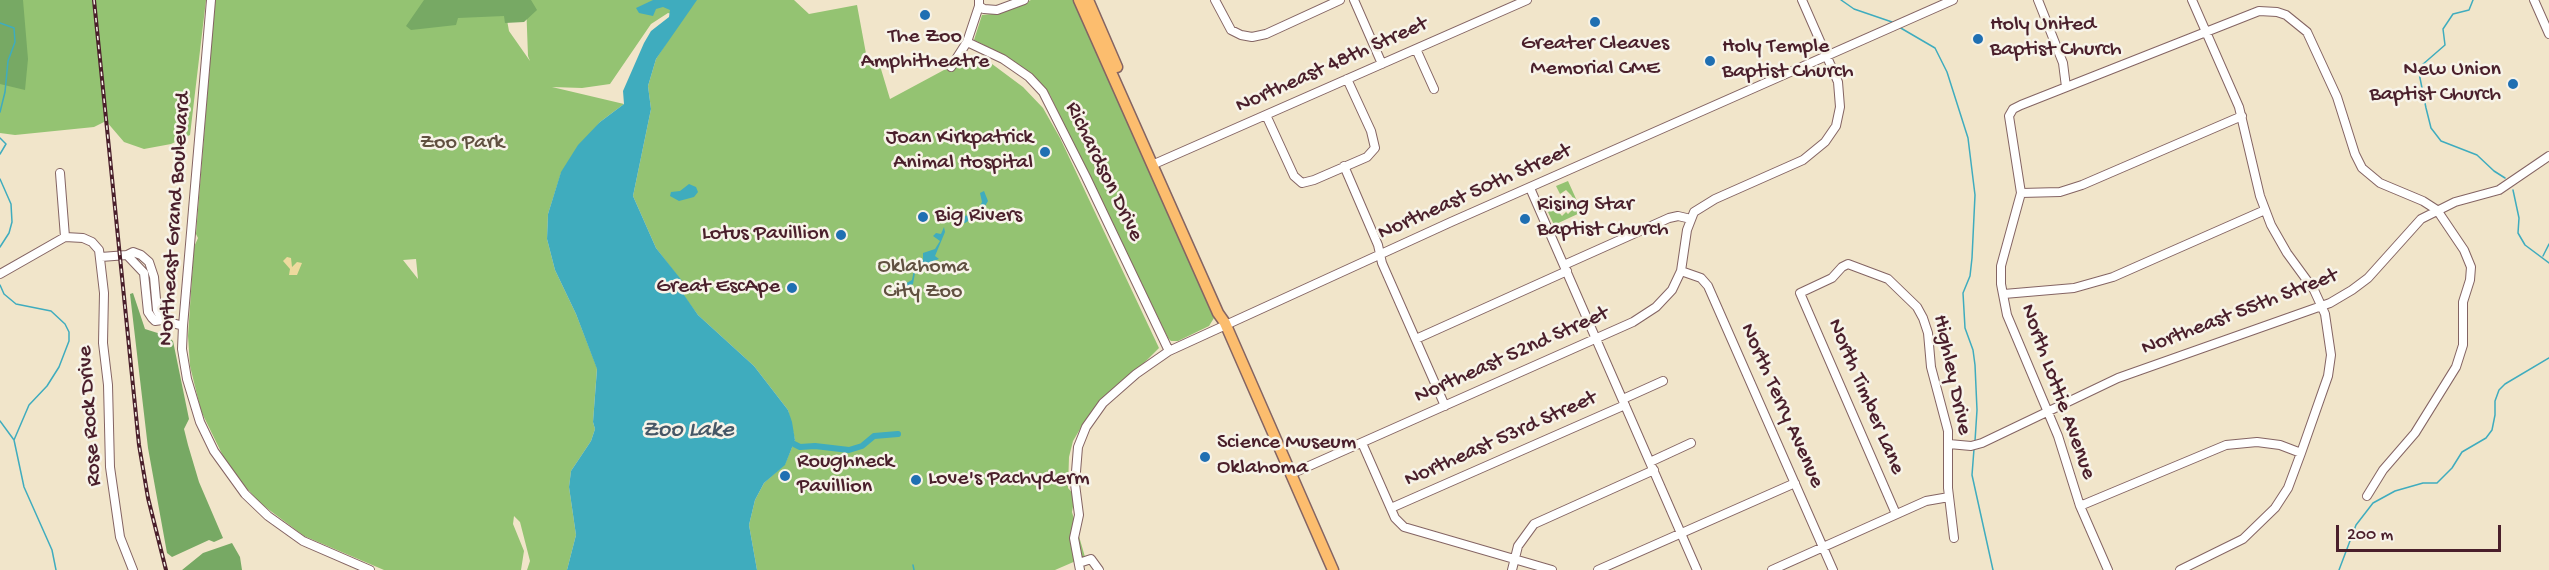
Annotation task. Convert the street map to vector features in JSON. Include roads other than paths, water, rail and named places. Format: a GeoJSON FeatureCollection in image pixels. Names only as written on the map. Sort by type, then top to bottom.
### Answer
{"type":"FeatureCollection","features":[{"type":"Feature","properties":{"kind":"main road"},"geometry":{"type":"LineString","coordinates":[[1079,0],[1155,164]]}},
{"type":"Feature","properties":{"kind":"main road"},"geometry":{"type":"LineString","coordinates":[[1088,0],[1220,317],[1226,323],[1333,570]]}},
{"type":"Feature","properties":{"kind":"street","name":"Northeast Grand Boulevard"},"geometry":{"type":"LineString","coordinates":[[211,0],[183,326],[182,349],[192,397],[214,451],[245,494],[303,541],[370,570]]}},
{"type":"Feature","properties":{"kind":"street"},"geometry":{"type":"LineString","coordinates":[[951,66],[967,42],[979,3],[997,10],[1024,0]]}},
{"type":"Feature","properties":{"kind":"street"},"geometry":{"type":"LineString","coordinates":[[1215,0],[1231,30],[1252,37],[1266,34],[1340,0]]}},
{"type":"Feature","properties":{"kind":"street"},"geometry":{"type":"LineString","coordinates":[[1354,0],[1382,64]]}},
{"type":"Feature","properties":{"kind":"street","name":"Northeast 48th Street"},"geometry":{"type":"LineString","coordinates":[[1155,164],[1527,0]]}},
{"type":"Feature","properties":{"kind":"street"},"geometry":{"type":"LineString","coordinates":[[1416,339],[1669,218],[1678,216],[1691,219],[1698,209],[1715,199],[1803,160],[1825,142],[1836,126],[1840,106],[1838,82],[1802,0]]}},
{"type":"Feature","properties":{"kind":"street","name":"Northeast 50th Street"},"geometry":{"type":"LineString","coordinates":[[1080,567],[1074,538],[1078,515],[1075,484],[1078,447],[1086,427],[1098,411],[1136,374],[1169,351],[1380,254],[1953,0]]}},
{"type":"Feature","properties":{"kind":"street"},"geometry":{"type":"LineString","coordinates":[[2038,0],[2063,63],[2066,87],[2259,11],[2277,12],[2294,19],[2312,39],[2337,98],[2355,154],[2362,168],[2380,183],[2423,201],[2437,210],[2464,250],[2471,267],[2470,280],[2463,302],[2462,352],[2453,373],[2416,432],[2383,470],[2367,496]]}},
{"type":"Feature","properties":{"kind":"street"},"geometry":{"type":"LineString","coordinates":[[2180,570],[2231,547],[2260,525],[2282,498],[2301,453],[2330,366],[2331,342],[2322,306],[2314,290],[2278,237],[2265,210],[2242,116],[2192,0]]}},
{"type":"Feature","properties":{"kind":"street"},"geometry":{"type":"LineString","coordinates":[[2534,0],[2549,34]]}},
{"type":"Feature","properties":{"kind":"street","name":"Richardson Drive"},"geometry":{"type":"LineString","coordinates":[[967,42],[1003,59],[1029,77],[1043,92],[1169,351]]}},
{"type":"Feature","properties":{"kind":"street"},"geometry":{"type":"LineString","coordinates":[[1416,49],[1434,89]]}},
{"type":"Feature","properties":{"kind":"street"},"geometry":{"type":"LineString","coordinates":[[1266,115],[1290,170],[1300,182],[1307,183],[1367,157],[1375,148],[1371,131],[1347,79]]}},
{"type":"Feature","properties":{"kind":"street","name":"North Lottie Avenue"},"geometry":{"type":"LineString","coordinates":[[2066,87],[2016,107],[2009,116],[2021,193],[2001,266],[2010,325],[2048,411],[2080,506],[2108,570]]}},
{"type":"Feature","properties":{"kind":"street"},"geometry":{"type":"LineString","coordinates":[[2021,193],[2060,192],[2082,185],[2242,116]]}},
{"type":"Feature","properties":{"kind":"street","name":"Northeast 55th Street"},"geometry":{"type":"LineString","coordinates":[[1949,444],[1976,445],[2126,375],[2322,306],[2361,284],[2412,226],[2437,210],[2465,199],[2499,190],[2549,156]]}},
{"type":"Feature","properties":{"kind":"street"},"geometry":{"type":"LineString","coordinates":[[1344,166],[1378,245],[1382,263],[1444,406]]}},
{"type":"Feature","properties":{"kind":"street"},"geometry":{"type":"LineString","coordinates":[[60,173],[65,237]]}},
{"type":"Feature","properties":{"kind":"street"},"geometry":{"type":"LineString","coordinates":[[1530,188],[1697,570]]}},
{"type":"Feature","properties":{"kind":"street"},"geometry":{"type":"LineString","coordinates":[[2004,294],[2074,288],[2107,279],[2265,210]]}},
{"type":"Feature","properties":{"kind":"street","name":"Northeast 52nd Street"},"geometry":{"type":"LineString","coordinates":[[1290,474],[1596,339],[1649,313],[1671,290],[1681,271],[1687,230],[1691,219]]}},
{"type":"Feature","properties":{"kind":"street"},"geometry":{"type":"LineString","coordinates":[[0,274],[65,237],[83,238],[92,242],[101,257],[127,255],[133,252],[149,262],[152,311],[155,321],[162,320],[183,326]]}},
{"type":"Feature","properties":{"kind":"street","name":"Rose Rock Drive"},"geometry":{"type":"LineString","coordinates":[[101,257],[110,467],[120,537],[133,570]]}},
{"type":"Feature","properties":{"kind":"street","name":"Highley Drive"},"geometry":{"type":"LineString","coordinates":[[1845,265],[1854,264],[1888,279],[1921,313],[1928,333],[1931,367],[1944,414],[1949,444],[1949,497],[1954,538]]}},
{"type":"Feature","properties":{"kind":"street","name":"North Timber Lane"},"geometry":{"type":"LineString","coordinates":[[1845,265],[1836,276],[1800,293],[1896,514]]}},
{"type":"Feature","properties":{"kind":"street","name":"North Terry Avenue"},"geometry":{"type":"LineString","coordinates":[[1681,271],[1701,278],[1708,286],[1833,570]]}},
{"type":"Feature","properties":{"kind":"street","name":"Northeast 53rd Street"},"geometry":{"type":"LineString","coordinates":[[1391,508],[1624,402],[1663,381]]}},
{"type":"Feature","properties":{"kind":"street"},"geometry":{"type":"LineString","coordinates":[[2080,506],[2226,445],[2257,442],[2280,445],[2301,453]]}},
{"type":"Feature","properties":{"kind":"street"},"geometry":{"type":"LineString","coordinates":[[1362,443],[1398,522],[1407,529],[1552,570]]}},
{"type":"Feature","properties":{"kind":"street"},"geometry":{"type":"LineString","coordinates":[[1512,570],[1524,534],[1534,524],[1652,466],[1691,443]]}},
{"type":"Feature","properties":{"kind":"street"},"geometry":{"type":"LineString","coordinates":[[1598,570],[1795,483]]}},
{"type":"Feature","properties":{"kind":"street"},"geometry":{"type":"LineString","coordinates":[[1772,570],[1926,501],[1949,497]]}},
{"type":"Feature","properties":{"kind":"street"},"geometry":{"type":"LineString","coordinates":[[1080,567],[1091,560],[1099,570]]}},
{"type":"Feature","properties":{"kind":"water","name":"Zoo Lake"},"geometry":{"type":"Polygon","coordinates":[[[653,0],[697,0],[656,59],[648,86],[651,109],[633,196],[656,248],[683,282],[684,295],[698,315],[754,366],[788,410],[792,422],[795,440],[785,465],[764,483],[755,500],[749,525],[757,570],[567,570],[576,535],[569,487],[571,471],[591,441],[595,429],[593,422],[597,369],[576,314],[555,270],[547,239],[548,214],[561,172],[578,145],[600,122],[624,104],[623,91],[644,43],[651,31],[669,17],[670,10],[663,7],[656,9],[653,16],[639,13],[636,8],[653,0]]]}},
{"type":"Feature","properties":{"kind":"water"},"geometry":{"type":"Polygon","coordinates":[[[689,184],[696,187],[698,192],[694,197],[679,201],[670,196],[671,192],[680,191],[689,184]]]}},
{"type":"Feature","properties":{"kind":"water"},"geometry":{"type":"Polygon","coordinates":[[[984,191],[988,201],[981,213],[965,223],[957,222],[960,217],[969,215],[979,208],[982,202],[980,193],[984,191]]]}},
{"type":"Feature","properties":{"kind":"water"},"geometry":{"type":"Polygon","coordinates":[[[944,227],[945,232],[935,256],[939,259],[916,268],[913,284],[905,289],[903,285],[912,280],[915,264],[923,259],[923,253],[935,249],[940,241],[933,236],[936,233],[941,234],[944,227]]]}},
{"type":"Feature","properties":{"kind":"waterway"},"geometry":{"type":"LineString","coordinates":[[1841,0],[1854,9],[1892,22]]}},
{"type":"Feature","properties":{"kind":"waterway"},"geometry":{"type":"LineString","coordinates":[[2473,0],[2469,10],[2453,14],[2443,29],[2445,45],[2422,65],[2419,73],[2431,128],[2441,141],[2477,155],[2505,178]]}},
{"type":"Feature","properties":{"kind":"waterway"},"geometry":{"type":"LineString","coordinates":[[0,23],[14,28],[15,42],[8,61],[5,92],[0,112]]}},
{"type":"Feature","properties":{"kind":"waterway"},"geometry":{"type":"LineString","coordinates":[[1899,27],[1935,48],[1947,72],[1968,138],[1975,195],[1970,276],[1963,293],[1965,328],[1973,350],[1975,365],[1977,410],[1975,441]]}},
{"type":"Feature","properties":{"kind":"waterway"},"geometry":{"type":"LineString","coordinates":[[0,138],[6,144],[0,154]]}},
{"type":"Feature","properties":{"kind":"waterway"},"geometry":{"type":"LineString","coordinates":[[0,179],[11,204],[12,222],[9,233],[0,247]]}},
{"type":"Feature","properties":{"kind":"waterway"},"geometry":{"type":"LineString","coordinates":[[2513,190],[2519,218],[2518,233],[2525,245],[2549,263]]}},
{"type":"Feature","properties":{"kind":"waterway"},"geometry":{"type":"LineString","coordinates":[[2543,256],[2549,244]]}},
{"type":"Feature","properties":{"kind":"waterway"},"geometry":{"type":"LineString","coordinates":[[0,285],[4,294],[16,304],[51,311],[65,324],[69,332],[69,341],[59,367],[47,386],[29,405],[14,440]]}},
{"type":"Feature","properties":{"kind":"waterway"},"geometry":{"type":"LineString","coordinates":[[2339,570],[2356,525],[2373,503],[2395,491],[2423,483],[2437,483],[2452,468],[2462,452],[2486,438],[2492,430],[2495,401],[2499,390],[2505,384],[2549,358]]}},
{"type":"Feature","properties":{"kind":"waterway"},"geometry":{"type":"LineString","coordinates":[[0,421],[14,440],[24,487],[52,550],[56,570]]}},
{"type":"Feature","properties":{"kind":"waterway"},"geometry":{"type":"LineString","coordinates":[[794,444],[800,447],[815,446],[849,450],[862,446],[874,436],[898,434]]}},
{"type":"Feature","properties":{"kind":"waterway"},"geometry":{"type":"LineString","coordinates":[[1974,449],[1972,475],[1993,570]]}},
{"type":"Feature","properties":{"kind":"waterway"},"geometry":{"type":"LineString","coordinates":[[913,565],[914,570]]}},
{"type":"Feature","properties":{"kind":"railway"},"geometry":{"type":"LineString","coordinates":[[94,0],[139,445],[148,498],[166,570]]}},
{"type":"Feature","properties":{"kind":"place","name":"The Zoo Amphitheatre"},"geometry":{"type":"Point","coordinates":[925,15]}},
{"type":"Feature","properties":{"kind":"place","name":"Greater Cleaves Memorial CME"},"geometry":{"type":"Point","coordinates":[1595,22]}},
{"type":"Feature","properties":{"kind":"place","name":"Holy United Baptist Church"},"geometry":{"type":"Point","coordinates":[1978,39]}},
{"type":"Feature","properties":{"kind":"place","name":"Holy Temple Baptist Church"},"geometry":{"type":"Point","coordinates":[1710,61]}},
{"type":"Feature","properties":{"kind":"place","name":"New Union Baptist Church"},"geometry":{"type":"Point","coordinates":[2513,84]}},
{"type":"Feature","properties":{"kind":"place","name":"Joan Kirkpatrick Animal Hospital"},"geometry":{"type":"Point","coordinates":[1045,152]}},
{"type":"Feature","properties":{"kind":"place","name":"Big Rivers"},"geometry":{"type":"Point","coordinates":[923,217]}},
{"type":"Feature","properties":{"kind":"place","name":"Rising Star Baptist Church"},"geometry":{"type":"Point","coordinates":[1525,219]}},
{"type":"Feature","properties":{"kind":"place","name":"Lotus Pavillion"},"geometry":{"type":"Point","coordinates":[841,235]}},
{"type":"Feature","properties":{"kind":"place","name":"Great EscApe"},"geometry":{"type":"Point","coordinates":[792,288]}},
{"type":"Feature","properties":{"kind":"place","name":"Science Museum Oklahoma"},"geometry":{"type":"Point","coordinates":[1205,457]}},
{"type":"Feature","properties":{"kind":"place","name":"Roughneck Pavillion"},"geometry":{"type":"Point","coordinates":[785,476]}},
{"type":"Feature","properties":{"kind":"place","name":"Love's Pachyderm"},"geometry":{"type":"Point","coordinates":[916,480]}},
{"type":"Feature","properties":{"kind":"park label","name":"Zoo Park"},"geometry":{"type":"Point","coordinates":[462,144]}},
{"type":"Feature","properties":{"kind":"park label","name":"Oklahoma City Zoo"},"geometry":{"type":"Point","coordinates":[923,280]}}]}
